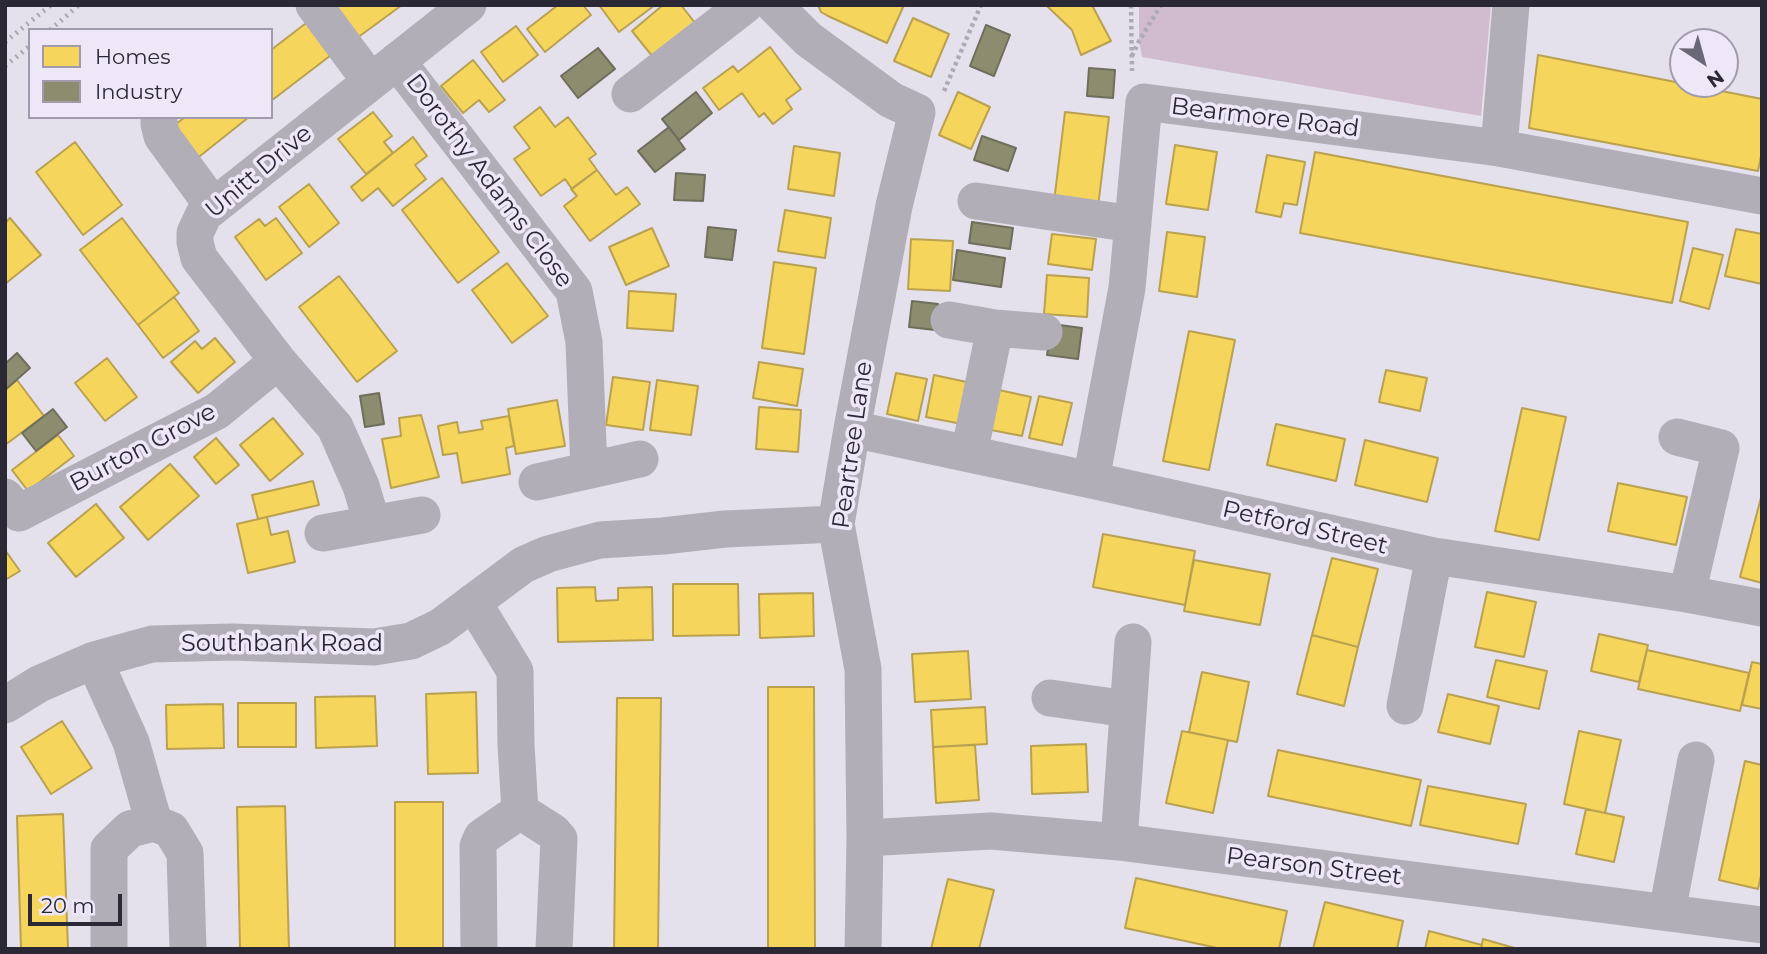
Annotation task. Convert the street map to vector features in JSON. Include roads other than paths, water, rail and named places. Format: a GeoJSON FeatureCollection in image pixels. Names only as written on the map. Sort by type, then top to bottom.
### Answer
{"type":"FeatureCollection","features":[{"type":"Feature","properties":{"kind":"street","name":"Dorothy Adams Close"},"geometry":{"type":"LineString","coordinates":[[314,5],[384,71],[574,290],[584,342],[589,470]]}},
{"type":"Feature","properties":{"kind":"street","name":"Unitt Drive"},"geometry":{"type":"LineString","coordinates":[[372,523],[361,486],[335,427],[278,361],[199,258],[195,233],[204,214],[213,206],[468,5]]}},
{"type":"Feature","properties":{"kind":"street"},"geometry":{"type":"LineString","coordinates":[[630,94],[746,5]]}},
{"type":"Feature","properties":{"kind":"street","name":"Peartree Lane"},"geometry":{"type":"LineString","coordinates":[[774,5],[807,39],[891,100],[917,112],[894,206],[836,524],[863,669],[863,949]]}},
{"type":"Feature","properties":{"kind":"street"},"geometry":{"type":"LineString","coordinates":[[1499,148],[1511,5]]}},
{"type":"Feature","properties":{"kind":"street","name":"Bearmore Road"},"geometry":{"type":"LineString","coordinates":[[1090,480],[1127,288],[1144,102],[1499,148],[1762,197]]}},
{"type":"Feature","properties":{"kind":"street"},"geometry":{"type":"LineString","coordinates":[[159,119],[162,136],[213,206]]}},
{"type":"Feature","properties":{"kind":"street"},"geometry":{"type":"LineString","coordinates":[[976,201],[1133,224]]}},
{"type":"Feature","properties":{"kind":"street"},"geometry":{"type":"LineString","coordinates":[[949,320],[995,328],[1044,332]]}},
{"type":"Feature","properties":{"kind":"street"},"geometry":{"type":"LineString","coordinates":[[970,454],[995,328]]}},
{"type":"Feature","properties":{"kind":"street","name":"Burton Grove"},"geometry":{"type":"LineString","coordinates":[[5,497],[19,513],[217,411],[278,361]]}},
{"type":"Feature","properties":{"kind":"street","name":"Petford Street"},"geometry":{"type":"LineString","coordinates":[[852,429],[1434,556],[1762,608]]}},
{"type":"Feature","properties":{"kind":"street"},"geometry":{"type":"LineString","coordinates":[[1677,437],[1721,448],[1687,594]]}},
{"type":"Feature","properties":{"kind":"street"},"geometry":{"type":"LineString","coordinates":[[537,482],[640,459]]}},
{"type":"Feature","properties":{"kind":"street"},"geometry":{"type":"LineString","coordinates":[[323,533],[422,515]]}},
{"type":"Feature","properties":{"kind":"street","name":"Southbank Road"},"geometry":{"type":"LineString","coordinates":[[5,705],[38,684],[94,660],[152,644],[232,642],[374,647],[411,641],[440,627],[523,565],[548,554],[600,540],[724,529],[836,524]]}},
{"type":"Feature","properties":{"kind":"street"},"geometry":{"type":"LineString","coordinates":[[1405,706],[1434,556]]}},
{"type":"Feature","properties":{"kind":"street"},"geometry":{"type":"LineString","coordinates":[[473,602],[514,671],[520,811]]}},
{"type":"Feature","properties":{"kind":"street"},"geometry":{"type":"LineString","coordinates":[[1119,842],[1133,642]]}},
{"type":"Feature","properties":{"kind":"street"},"geometry":{"type":"LineString","coordinates":[[94,660],[131,741],[153,823]]}},
{"type":"Feature","properties":{"kind":"street"},"geometry":{"type":"LineString","coordinates":[[1050,698],[1128,709]]}},
{"type":"Feature","properties":{"kind":"street"},"geometry":{"type":"LineString","coordinates":[[1667,912],[1696,760]]}},
{"type":"Feature","properties":{"kind":"street"},"geometry":{"type":"LineString","coordinates":[[479,949],[478,846],[482,837],[520,811]]}},
{"type":"Feature","properties":{"kind":"street"},"geometry":{"type":"LineString","coordinates":[[520,811],[553,832],[559,839],[554,949]]}},
{"type":"Feature","properties":{"kind":"street"},"geometry":{"type":"LineString","coordinates":[[109,949],[109,849],[130,829],[153,823],[172,830],[185,853],[188,949]]}},
{"type":"Feature","properties":{"kind":"street","name":"Pearson Street"},"geometry":{"type":"LineString","coordinates":[[865,838],[991,831],[1119,842],[1667,912],[1757,933]]}},
{"type":"Feature","properties":{"kind":"railway"},"geometry":{"type":"LineString","coordinates":[[5,42],[51,5]]}},
{"type":"Feature","properties":{"kind":"railway"},"geometry":{"type":"LineString","coordinates":[[52,28],[79,5]]}},
{"type":"Feature","properties":{"kind":"railway"},"geometry":{"type":"LineString","coordinates":[[5,66],[28,48]]}}]}
